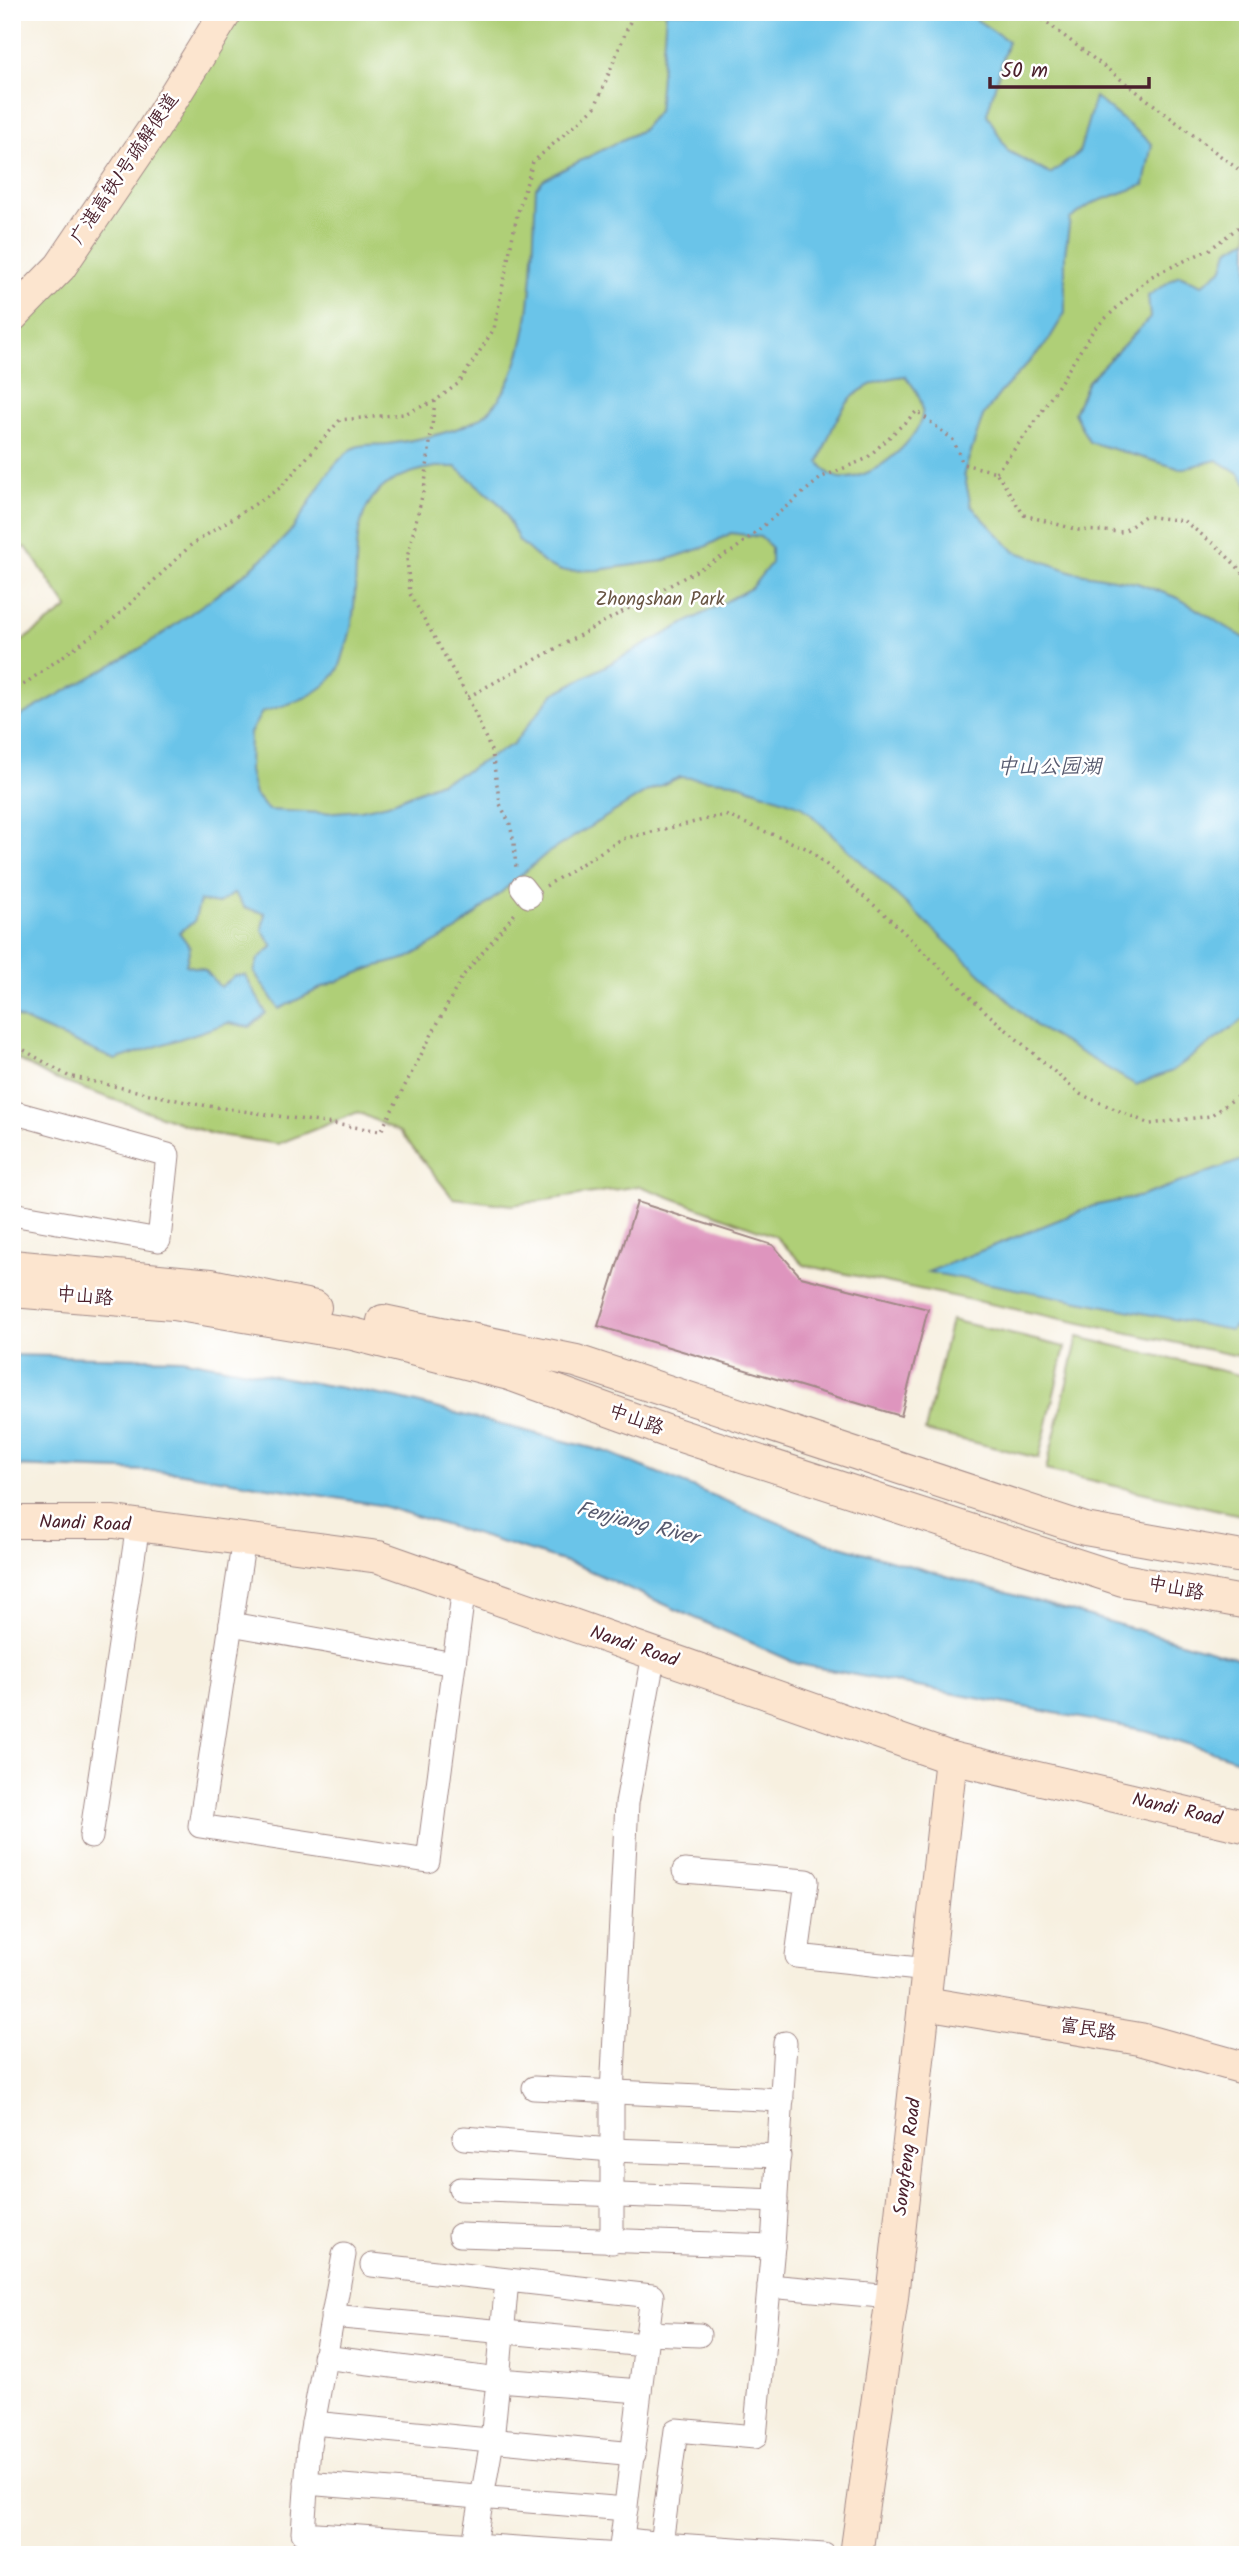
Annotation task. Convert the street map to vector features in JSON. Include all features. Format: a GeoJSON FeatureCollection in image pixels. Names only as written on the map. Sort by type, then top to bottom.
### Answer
{"type":"FeatureCollection","features":[{"type":"Feature","properties":{"kind":"street","name":"广湛高铁1号疏解便道"},"geometry":{"type":"LineString","coordinates":[[12,316],[60,267],[153,130],[226,12]]}},
{"type":"Feature","properties":{"kind":"street"},"geometry":{"type":"LineString","coordinates":[[12,1112],[168,1155],[159,1240],[12,1214]]}},
{"type":"Feature","properties":{"kind":"street","name":"中山路"},"geometry":{"type":"LineString","coordinates":[[12,1266],[211,1285],[576,1362],[1085,1529],[1248,1558]]}},
{"type":"Feature","properties":{"kind":"street","name":"中山路"},"geometry":{"type":"LineString","coordinates":[[12,1291],[173,1304],[353,1334],[509,1374],[669,1432],[1123,1580],[1248,1603]]}},
{"type":"Feature","properties":{"kind":"street","name":"Nandi Road"},"geometry":{"type":"LineString","coordinates":[[12,1522],[114,1522],[379,1557],[951,1758],[1248,1827]]}},
{"type":"Feature","properties":{"kind":"street"},"geometry":{"type":"LineString","coordinates":[[91,1837],[138,1525]]}},
{"type":"Feature","properties":{"kind":"street"},"geometry":{"type":"LineString","coordinates":[[244,1539],[200,1826],[428,1861],[464,1587]]}},
{"type":"Feature","properties":{"kind":"street"},"geometry":{"type":"LineString","coordinates":[[231,1624],[454,1664]]}},
{"type":"Feature","properties":{"kind":"street"},"geometry":{"type":"LineString","coordinates":[[612,2242],[612,2093],[627,1803],[654,1654]]}},
{"type":"Feature","properties":{"kind":"street","name":"Songfeng Road"},"geometry":{"type":"LineString","coordinates":[[856,2555],[892,2297],[951,1758]]}},
{"type":"Feature","properties":{"kind":"street"},"geometry":{"type":"LineString","coordinates":[[684,1871],[807,1881],[797,1956],[928,1970]]}},
{"type":"Feature","properties":{"kind":"street","name":"富民路"},"geometry":{"type":"LineString","coordinates":[[925,2003],[1140,2039],[1248,2069]]}},
{"type":"Feature","properties":{"kind":"street"},"geometry":{"type":"LineString","coordinates":[[661,2544],[676,2430],[755,2437],[773,2246],[785,2043]]}},
{"type":"Feature","properties":{"kind":"street"},"geometry":{"type":"LineString","coordinates":[[534,2088],[782,2100]]}},
{"type":"Feature","properties":{"kind":"street"},"geometry":{"type":"LineString","coordinates":[[464,2138],[612,2150],[779,2156]]}},
{"type":"Feature","properties":{"kind":"street"},"geometry":{"type":"LineString","coordinates":[[460,2189],[776,2201]]}},
{"type":"Feature","properties":{"kind":"street"},"geometry":{"type":"LineString","coordinates":[[460,2235],[773,2246]]}},
{"type":"Feature","properties":{"kind":"street"},"geometry":{"type":"LineString","coordinates":[[344,2255],[313,2423],[303,2533],[473,2550],[620,2555],[652,2297],[372,2265]]}},
{"type":"Feature","properties":{"kind":"street"},"geometry":{"type":"LineString","coordinates":[[473,2550],[492,2441],[507,2280]]}},
{"type":"Feature","properties":{"kind":"street"},"geometry":{"type":"LineString","coordinates":[[769,2287],[892,2297]]}},
{"type":"Feature","properties":{"kind":"street"},"geometry":{"type":"LineString","coordinates":[[332,2316],[502,2332],[646,2339],[699,2335]]}},
{"type":"Feature","properties":{"kind":"street"},"geometry":{"type":"LineString","coordinates":[[324,2357],[498,2380],[640,2391]]}},
{"type":"Feature","properties":{"kind":"street"},"geometry":{"type":"LineString","coordinates":[[313,2423],[634,2454]]}},
{"type":"Feature","properties":{"kind":"street"},"geometry":{"type":"LineString","coordinates":[[306,2483],[626,2509]]}},
{"type":"Feature","properties":{"kind":"street"},"geometry":{"type":"LineString","coordinates":[[626,2555],[628,2540],[824,2555]]}},
{"type":"Feature","properties":{"kind":"path"},"geometry":{"type":"LineString","coordinates":[[12,693],[113,620],[191,545],[280,488],[340,420],[404,414],[435,401],[459,383],[494,329],[517,215],[533,162],[595,107],[634,12]]}},
{"type":"Feature","properties":{"kind":"path"},"geometry":{"type":"LineString","coordinates":[[1030,12],[1248,177]]}},
{"type":"Feature","properties":{"kind":"path"},"geometry":{"type":"LineString","coordinates":[[996,472],[1032,427],[1094,329],[1150,277],[1210,249],[1248,219]]}},
{"type":"Feature","properties":{"kind":"path"},"geometry":{"type":"LineString","coordinates":[[435,401],[425,484],[407,558],[410,594],[468,697],[492,752],[500,804],[510,824],[514,863],[525,892]]}},
{"type":"Feature","properties":{"kind":"path"},"geometry":{"type":"LineString","coordinates":[[468,697],[734,550],[822,477],[866,460],[917,411],[953,440],[963,464],[996,472],[1024,514],[1078,530],[1123,532],[1145,516],[1184,521],[1219,548],[1248,578]]}},
{"type":"Feature","properties":{"kind":"path"},"geometry":{"type":"LineString","coordinates":[[12,1043],[68,1076],[195,1104],[380,1131],[462,977],[525,892],[622,839],[725,815],[808,849],[889,918],[987,1013],[1080,1094],[1150,1124],[1210,1116],[1248,1089]]}},
{"type":"Feature","properties":{"kind":"green space","name":"Zhongshan Park"},"geometry":{"type":"Polygon","coordinates":[[[232,12],[1248,12],[1248,1358],[804,1265],[775,1236],[640,1186],[512,1205],[453,1198],[400,1132],[358,1112],[278,1144],[212,1134],[52,1078],[12,1056],[12,648],[68,608],[26,547],[12,551],[12,330],[232,12]]]}},
{"type":"Feature","properties":{"kind":"green space"},"geometry":{"type":"Polygon","coordinates":[[[951,1320],[1065,1347],[1039,1458],[925,1431],[951,1320]]]}},
{"type":"Feature","properties":{"kind":"green space"},"geometry":{"type":"Polygon","coordinates":[[[1078,1337],[1248,1377],[1248,1503],[1245,1516],[1046,1470],[1078,1337]]]}},
{"type":"Feature","properties":{"kind":"water","name":"中山公园湖"},"geometry":{"type":"Polygon","coordinates":[[[666,12],[965,12],[1008,41],[987,114],[1008,151],[1050,174],[1079,153],[1095,97],[1152,144],[1144,185],[1093,203],[1070,219],[1065,254],[1065,313],[1047,343],[1001,392],[983,416],[964,473],[971,506],[1014,551],[1073,572],[1137,583],[1178,598],[1248,640],[1248,1016],[1172,1071],[1136,1085],[1037,1027],[802,806],[733,782],[680,777],[648,791],[546,854],[457,930],[408,958],[374,967],[325,986],[279,1009],[254,972],[258,959],[273,946],[262,930],[265,913],[245,908],[234,893],[218,904],[200,901],[194,922],[179,932],[190,947],[186,965],[205,970],[220,987],[235,976],[245,975],[266,1013],[250,1027],[228,1023],[115,1060],[12,1015],[12,721],[155,639],[251,568],[288,534],[327,474],[356,447],[388,444],[443,433],[471,423],[492,408],[507,386],[525,333],[532,273],[536,188],[544,179],[642,130],[658,111],[666,12]],[[905,376],[870,385],[847,403],[832,429],[819,462],[829,473],[842,478],[856,477],[871,471],[899,451],[910,439],[918,426],[922,409],[918,394],[905,376]],[[436,467],[401,477],[378,492],[365,512],[358,535],[353,618],[337,672],[313,694],[262,712],[250,733],[249,771],[255,795],[268,810],[323,813],[361,810],[388,804],[464,772],[513,744],[553,694],[751,588],[771,563],[771,547],[760,537],[731,533],[705,547],[663,561],[598,570],[561,571],[545,564],[519,541],[502,506],[456,467],[436,467]]]}},
{"type":"Feature","properties":{"kind":"water"},"geometry":{"type":"Polygon","coordinates":[[[1248,239],[1248,486],[1240,474],[1217,460],[1181,469],[1089,442],[1074,413],[1088,381],[1150,318],[1148,296],[1179,275],[1202,285],[1223,268],[1228,250],[1248,239]]]}},
{"type":"Feature","properties":{"kind":"water"},"geometry":{"type":"Polygon","coordinates":[[[1248,1158],[1248,1314],[1230,1330],[928,1272],[1093,1206],[1142,1196],[1248,1158]]]}},
{"type":"Feature","properties":{"kind":"water","name":"Fenjiang River"},"geometry":{"type":"Polygon","coordinates":[[[12,1355],[181,1359],[397,1398],[607,1452],[823,1541],[1248,1661],[1248,1763],[1148,1731],[798,1664],[579,1566],[379,1505],[177,1472],[12,1466],[12,1355]]]}},
{"type":"Feature","properties":{"kind":"building"},"geometry":{"type":"Polygon","coordinates":[[[637,1202],[773,1245],[801,1277],[928,1309],[901,1416],[598,1326],[637,1202]]]}}]}
